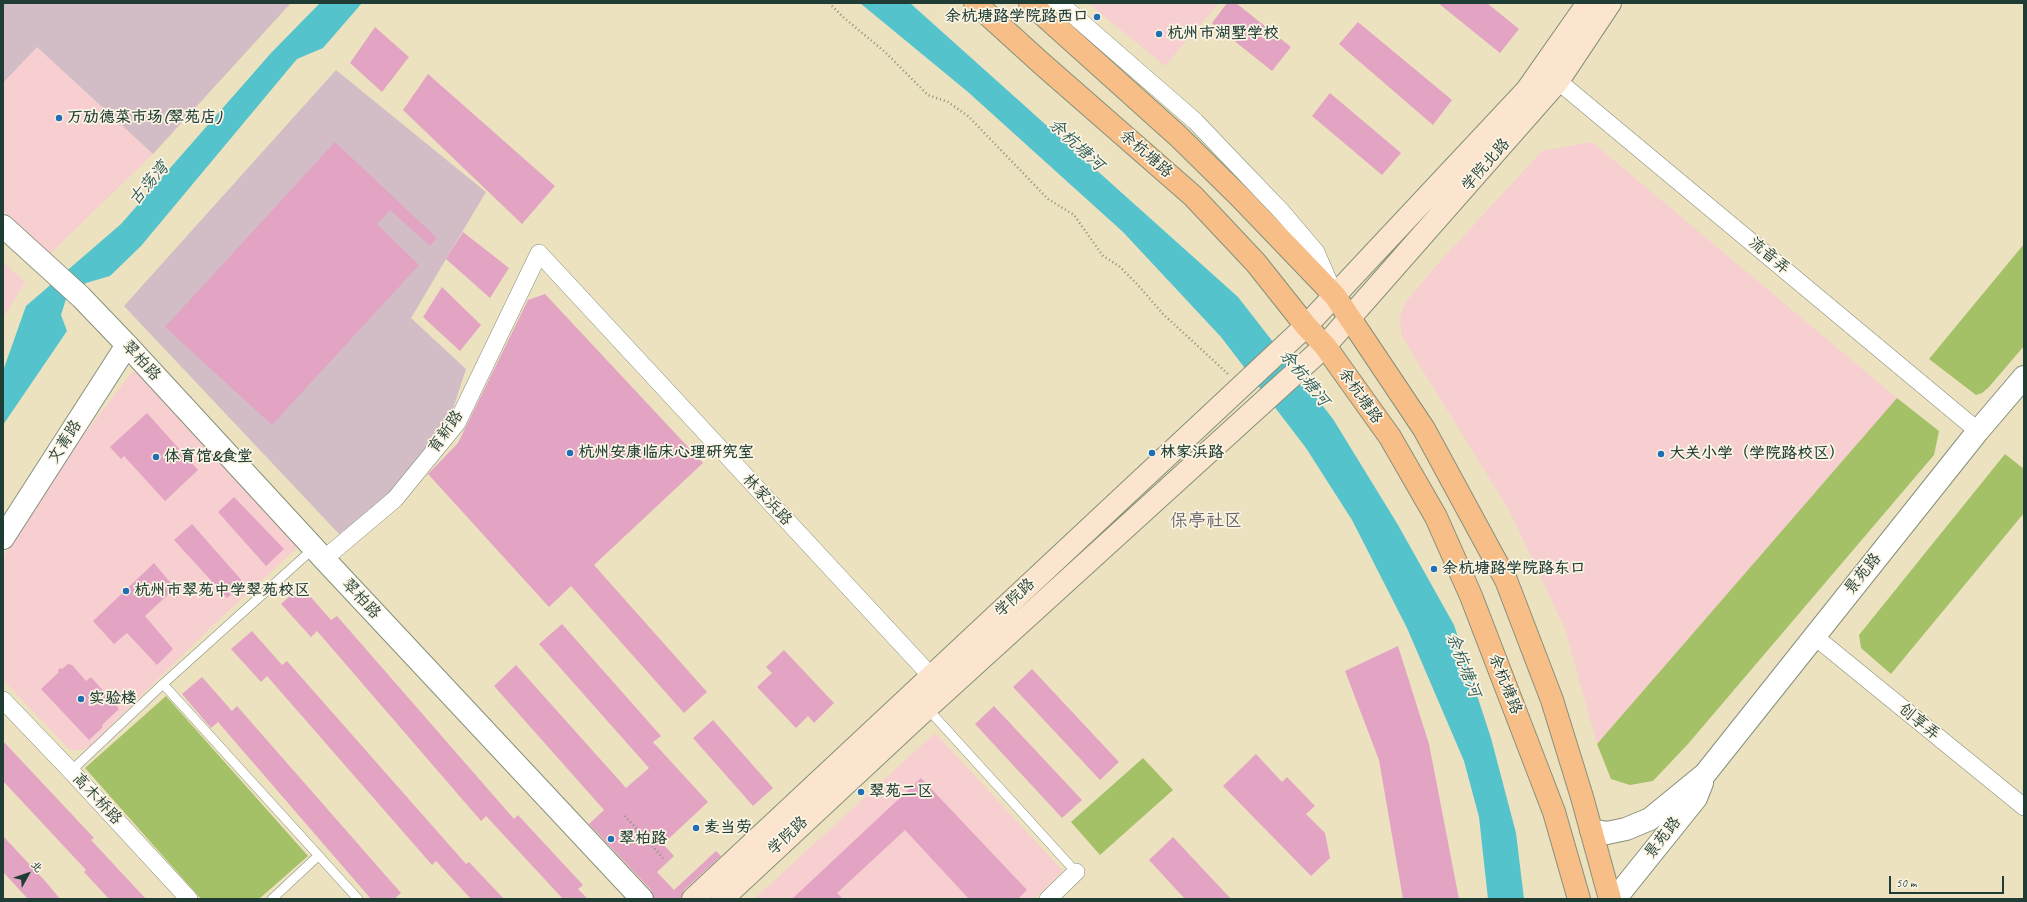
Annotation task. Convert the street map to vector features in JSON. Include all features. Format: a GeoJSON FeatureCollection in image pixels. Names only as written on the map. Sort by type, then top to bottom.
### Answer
{"type":"FeatureCollection","features":[{"type":"Feature","properties":{"kind":"main road","name":"余杭塘路"},"geometry":{"type":"LineString","coordinates":[[975,3],[1193,196],[1256,263],[1306,326],[1325,346],[1390,438],[1436,517],[1470,596],[1549,798],[1579,899]]}},
{"type":"Feature","properties":{"kind":"main road","name":"余杭塘路"},"geometry":{"type":"LineString","coordinates":[[1030,3],[1178,136],[1240,197],[1335,296],[1424,429],[1506,580],[1552,700],[1610,899]]}},
{"type":"Feature","properties":{"kind":"main road","name":"学院北路"},"geometry":{"type":"LineString","coordinates":[[1335,296],[1527,90],[1564,40],[1588,3]]}},
{"type":"Feature","properties":{"kind":"main road","name":"学院北路"},"geometry":{"type":"LineString","coordinates":[[1350,319],[1558,81],[1610,3]]}},
{"type":"Feature","properties":{"kind":"main road","name":"学院路"},"geometry":{"type":"LineString","coordinates":[[693,899],[930,676],[1162,463],[1306,326],[1335,296]]}},
{"type":"Feature","properties":{"kind":"main road","name":"学院路"},"geometry":{"type":"LineString","coordinates":[[722,899],[927,708],[1325,346],[1350,319]]}},
{"type":"Feature","properties":{"kind":"street"},"geometry":{"type":"LineString","coordinates":[[1056,3],[1064,7],[1195,122],[1282,212],[1316,252],[1335,296]]}},
{"type":"Feature","properties":{"kind":"street","name":"流音弄"},"geometry":{"type":"LineString","coordinates":[[1558,81],[1978,431]]}},
{"type":"Feature","properties":{"kind":"street","name":"翠柏路"},"geometry":{"type":"LineString","coordinates":[[3,226],[82,297],[319,554],[642,899]]}},
{"type":"Feature","properties":{"kind":"street","name":"育新路"},"geometry":{"type":"LineString","coordinates":[[319,554],[394,500],[456,423],[539,254]]}},
{"type":"Feature","properties":{"kind":"street","name":"林家浜路"},"geometry":{"type":"LineString","coordinates":[[539,254],[930,676]]}},
{"type":"Feature","properties":{"kind":"street","name":"文菁路"},"geometry":{"type":"LineString","coordinates":[[3,538],[127,346]]}},
{"type":"Feature","properties":{"kind":"street","name":"景苑路"},"geometry":{"type":"LineString","coordinates":[[1591,830],[1607,833],[1626,829],[1650,819],[1706,774],[1814,636],[1978,431],[2024,376]]}},
{"type":"Feature","properties":{"kind":"street","name":"创享弄"},"geometry":{"type":"LineString","coordinates":[[1814,636],[2024,807]]}},
{"type":"Feature","properties":{"kind":"street","name":"高木桥路"},"geometry":{"type":"LineString","coordinates":[[3,700],[71,771],[188,899]]}},
{"type":"Feature","properties":{"kind":"street","name":"景苑路"},"geometry":{"type":"LineString","coordinates":[[1615,899],[1696,798],[1706,774]]}},
{"type":"Feature","properties":{"kind":"street"},"geometry":{"type":"LineString","coordinates":[[1048,899],[1076,872]]}},
{"type":"Feature","properties":{"kind":"lane"},"geometry":{"type":"LineString","coordinates":[[71,771],[163,684],[319,554]]}},
{"type":"Feature","properties":{"kind":"lane"},"geometry":{"type":"LineString","coordinates":[[163,684],[358,899]]}},
{"type":"Feature","properties":{"kind":"lane"},"geometry":{"type":"LineString","coordinates":[[927,708],[1076,872]]}},
{"type":"Feature","properties":{"kind":"lane"},"geometry":{"type":"LineString","coordinates":[[272,899],[318,856]]}},
{"type":"Feature","properties":{"kind":"path"},"geometry":{"type":"LineString","coordinates":[[829,3],[843,17],[885,52],[928,95],[948,102],[968,116],[1048,199],[1074,215],[1104,256],[1119,266],[1183,334],[1202,349],[1228,374],[1245,383]]}},
{"type":"Feature","properties":{"kind":"path"},"geometry":{"type":"LineString","coordinates":[[625,816],[663,858]]}},
{"type":"Feature","properties":{"kind":"shaded area"},"geometry":{"type":"Polygon","coordinates":[[[3,3],[291,3],[153,154],[37,47],[3,83],[3,3]]]}},
{"type":"Feature","properties":{"kind":"shaded area","name":"杭州市湖墅学校"},"geometry":{"type":"Polygon","coordinates":[[[1088,3],[1219,3],[1165,66],[1088,3]]]}},
{"type":"Feature","properties":{"kind":"shaded area","name":"万劢德菜巿场(翠苑店)"},"geometry":{"type":"Polygon","coordinates":[[[37,46],[153,154],[50,254],[3,211],[3,83],[37,46]]]}},
{"type":"Feature","properties":{"kind":"shaded area"},"geometry":{"type":"Polygon","coordinates":[[[336,70],[486,192],[411,318],[466,369],[450,418],[385,499],[339,534],[124,306],[336,70]]]}},
{"type":"Feature","properties":{"kind":"shaded area","name":"大关小学（学院路校区）"},"geometry":{"type":"Polygon","coordinates":[[[1592,142],[1897,398],[1597,744],[1565,629],[1509,510],[1401,333],[1400,317],[1405,303],[1434,268],[1542,151],[1592,142]]]}},
{"type":"Feature","properties":{"kind":"shaded area"},"geometry":{"type":"Polygon","coordinates":[[[3,262],[25,282],[3,319],[3,262]]]}},
{"type":"Feature","properties":{"kind":"shaded area","name":"杭州市翠苑中学翠苑校区"},"geometry":{"type":"Polygon","coordinates":[[[132,372],[141,373],[298,547],[213,625],[91,745],[82,750],[70,750],[3,680],[3,558],[41,495],[67,457],[132,372]]]}},
{"type":"Feature","properties":{"kind":"shaded area"},"geometry":{"type":"Polygon","coordinates":[[[935,733],[1063,871],[1034,899],[754,899],[935,733]]]}},
{"type":"Feature","properties":{"kind":"green space"},"geometry":{"type":"Polygon","coordinates":[[[2024,244],[2024,346],[1989,387],[1982,393],[1976,395],[1929,359],[2024,244]]]}},
{"type":"Feature","properties":{"kind":"green space"},"geometry":{"type":"Polygon","coordinates":[[[1897,398],[1939,431],[1934,455],[1688,744],[1653,781],[1630,785],[1611,779],[1597,744],[1897,398]]]}},
{"type":"Feature","properties":{"kind":"green space"},"geometry":{"type":"Polygon","coordinates":[[[2005,454],[2024,469],[2024,513],[1891,674],[1861,648],[1859,635],[2005,454]]]}},
{"type":"Feature","properties":{"kind":"green space"},"geometry":{"type":"Polygon","coordinates":[[[166,696],[308,856],[259,899],[201,899],[85,768],[166,696]]]}},
{"type":"Feature","properties":{"kind":"green space"},"geometry":{"type":"Polygon","coordinates":[[[1143,758],[1173,790],[1100,855],[1071,822],[1143,758]]]}},
{"type":"Feature","properties":{"kind":"water"},"geometry":{"type":"Polygon","coordinates":[[[320,3],[362,3],[323,48],[297,59],[141,246],[110,276],[86,283],[66,299],[61,315],[67,331],[3,425],[3,371],[26,306],[121,224],[271,53],[320,3]]]}},
{"type":"Feature","properties":{"kind":"water","name":"余杭塘河"},"geometry":{"type":"Polygon","coordinates":[[[860,3],[910,3],[1238,297],[1333,419],[1398,525],[1454,625],[1491,738],[1516,833],[1524,899],[1488,899],[1479,817],[1464,761],[1407,628],[1352,520],[1306,448],[1221,337],[1123,232],[968,92],[860,3]]]}},
{"type":"Feature","properties":{"kind":"building"},"geometry":{"type":"Polygon","coordinates":[[[1227,3],[1236,3],[1291,47],[1272,71],[1212,23],[1227,3]]]}},
{"type":"Feature","properties":{"kind":"building"},"geometry":{"type":"Polygon","coordinates":[[[1438,3],[1487,3],[1519,29],[1500,53],[1438,3]]]}},
{"type":"Feature","properties":{"kind":"building"},"geometry":{"type":"Polygon","coordinates":[[[1358,22],[1452,100],[1433,125],[1339,44],[1358,22]]]}},
{"type":"Feature","properties":{"kind":"building"},"geometry":{"type":"Polygon","coordinates":[[[375,27],[409,57],[382,92],[350,63],[375,27]]]}},
{"type":"Feature","properties":{"kind":"building"},"geometry":{"type":"Polygon","coordinates":[[[428,74],[555,186],[522,224],[403,110],[428,74]]]}},
{"type":"Feature","properties":{"kind":"building"},"geometry":{"type":"Polygon","coordinates":[[[1330,93],[1401,153],[1382,175],[1312,116],[1330,93]]]}},
{"type":"Feature","properties":{"kind":"building"},"geometry":{"type":"Polygon","coordinates":[[[335,142],[437,238],[430,246],[390,210],[377,224],[419,265],[272,425],[165,327],[335,142]]]}},
{"type":"Feature","properties":{"kind":"building"},"geometry":{"type":"Polygon","coordinates":[[[463,232],[509,268],[490,298],[446,259],[463,232]]]}},
{"type":"Feature","properties":{"kind":"building"},"geometry":{"type":"Polygon","coordinates":[[[442,287],[481,325],[460,351],[423,317],[442,287]]]}},
{"type":"Feature","properties":{"kind":"building","name":"杭州安康临床心理研究室"},"geometry":{"type":"Polygon","coordinates":[[[545,294],[703,463],[594,565],[707,692],[684,713],[571,586],[549,607],[428,474],[458,443],[528,300],[545,294]]]}},
{"type":"Feature","properties":{"kind":"building","name":"体育馆&食堂"},"geometry":{"type":"Polygon","coordinates":[[[147,413],[198,470],[165,501],[124,456],[121,459],[110,447],[147,413]]]}},
{"type":"Feature","properties":{"kind":"building"},"geometry":{"type":"Polygon","coordinates":[[[234,497],[284,549],[266,566],[218,512],[234,497]]]}},
{"type":"Feature","properties":{"kind":"building"},"geometry":{"type":"Polygon","coordinates":[[[192,524],[244,583],[227,598],[174,540],[192,524]]]}},
{"type":"Feature","properties":{"kind":"building"},"geometry":{"type":"Polygon","coordinates":[[[154,563],[175,588],[145,616],[173,649],[157,665],[127,633],[114,644],[93,621],[154,563]]]}},
{"type":"Feature","properties":{"kind":"building"},"geometry":{"type":"Polygon","coordinates":[[[301,586],[331,620],[337,616],[514,819],[518,815],[583,885],[578,889],[588,899],[563,899],[486,816],[481,821],[317,631],[311,637],[281,604],[301,586]]]}},
{"type":"Feature","properties":{"kind":"building"},"geometry":{"type":"Polygon","coordinates":[[[562,624],[661,736],[653,742],[708,802],[663,844],[674,856],[657,872],[674,890],[716,851],[721,856],[684,890],[681,899],[654,899],[651,890],[589,824],[604,810],[494,686],[516,665],[626,788],[649,768],[539,644],[562,624]]]}},
{"type":"Feature","properties":{"kind":"building"},"geometry":{"type":"Polygon","coordinates":[[[252,631],[282,665],[287,661],[466,864],[469,862],[504,899],[471,899],[436,861],[432,865],[267,676],[261,682],[231,649],[252,631]]]}},
{"type":"Feature","properties":{"kind":"building"},"geometry":{"type":"Polygon","coordinates":[[[1398,646],[1429,744],[1459,899],[1403,899],[1379,760],[1345,671],[1398,646]]]}},
{"type":"Feature","properties":{"kind":"building"},"geometry":{"type":"Polygon","coordinates":[[[784,650],[834,703],[814,723],[808,716],[796,728],[757,687],[772,673],[766,667],[784,650]]]}},
{"type":"Feature","properties":{"kind":"building","name":"实验楼"},"geometry":{"type":"Polygon","coordinates":[[[68,664],[72,665],[86,681],[91,677],[119,709],[89,740],[41,689],[58,673],[59,668],[62,669],[68,664]]]}},
{"type":"Feature","properties":{"kind":"building"},"geometry":{"type":"Polygon","coordinates":[[[1032,669],[1119,762],[1100,780],[1013,687],[1032,669]]]}},
{"type":"Feature","properties":{"kind":"building"},"geometry":{"type":"Polygon","coordinates":[[[202,677],[232,711],[237,706],[401,893],[394,899],[371,899],[218,722],[211,728],[182,694],[202,677]]]}},
{"type":"Feature","properties":{"kind":"building"},"geometry":{"type":"Polygon","coordinates":[[[994,706],[1082,800],[1062,818],[975,724],[994,706]]]}},
{"type":"Feature","properties":{"kind":"building"},"geometry":{"type":"Polygon","coordinates":[[[713,720],[773,788],[753,806],[693,738],[713,720]]]}},
{"type":"Feature","properties":{"kind":"building"},"geometry":{"type":"Polygon","coordinates":[[[3,741],[94,838],[91,840],[146,899],[109,899],[84,872],[86,870],[3,781],[3,741]]]}},
{"type":"Feature","properties":{"kind":"building"},"geometry":{"type":"Polygon","coordinates":[[[1256,754],[1282,782],[1287,777],[1315,806],[1306,814],[1325,833],[1330,858],[1311,876],[1223,786],[1256,754]]]}},
{"type":"Feature","properties":{"kind":"building"},"geometry":{"type":"Polygon","coordinates":[[[921,778],[1027,890],[1018,899],[969,899],[905,830],[837,893],[843,899],[792,899],[921,778]]]}},
{"type":"Feature","properties":{"kind":"building"},"geometry":{"type":"Polygon","coordinates":[[[3,836],[60,899],[28,899],[3,872],[3,836]]]}},
{"type":"Feature","properties":{"kind":"building"},"geometry":{"type":"Polygon","coordinates":[[[1173,837],[1231,899],[1185,899],[1149,860],[1173,837]]]}},
{"type":"Feature","properties":{"kind":"place","name":"余杭塘路学院路西口"},"geometry":{"type":"Point","coordinates":[1097,17]}},
{"type":"Feature","properties":{"kind":"place","name":"杭州市湖墅学校"},"geometry":{"type":"Point","coordinates":[1159,34]}},
{"type":"Feature","properties":{"kind":"place","name":"万劢德菜巿场(翠苑店)"},"geometry":{"type":"Point","coordinates":[59,118]}},
{"type":"Feature","properties":{"kind":"place","name":"杭州安康临床心理研究室"},"geometry":{"type":"Point","coordinates":[570,453]}},
{"type":"Feature","properties":{"kind":"place","name":"林家浜路"},"geometry":{"type":"Point","coordinates":[1152,453]}},
{"type":"Feature","properties":{"kind":"place","name":"大关小学（学院路校区）"},"geometry":{"type":"Point","coordinates":[1661,454]}},
{"type":"Feature","properties":{"kind":"place","name":"体育馆&食堂"},"geometry":{"type":"Point","coordinates":[156,457]}},
{"type":"Feature","properties":{"kind":"place","name":"余杭塘路学院路东口"},"geometry":{"type":"Point","coordinates":[1434,569]}},
{"type":"Feature","properties":{"kind":"place","name":"杭州市翠苑中学翠苑校区"},"geometry":{"type":"Point","coordinates":[126,591]}},
{"type":"Feature","properties":{"kind":"place","name":"实验楼"},"geometry":{"type":"Point","coordinates":[81,699]}},
{"type":"Feature","properties":{"kind":"place","name":"翠苑二区"},"geometry":{"type":"Point","coordinates":[861,792]}},
{"type":"Feature","properties":{"kind":"place","name":"麦当劳"},"geometry":{"type":"Point","coordinates":[696,828]}},
{"type":"Feature","properties":{"kind":"place","name":"翠柏路"},"geometry":{"type":"Point","coordinates":[611,839]}},
{"type":"Feature","properties":{"kind":"district","name":"保亭社区"},"geometry":{"type":"Point","coordinates":[1206,521]}},
{"type":"Feature","properties":{"kind":"water label","name":"古荡湾"},"geometry":{"type":"Point","coordinates":[149,184]}}]}
